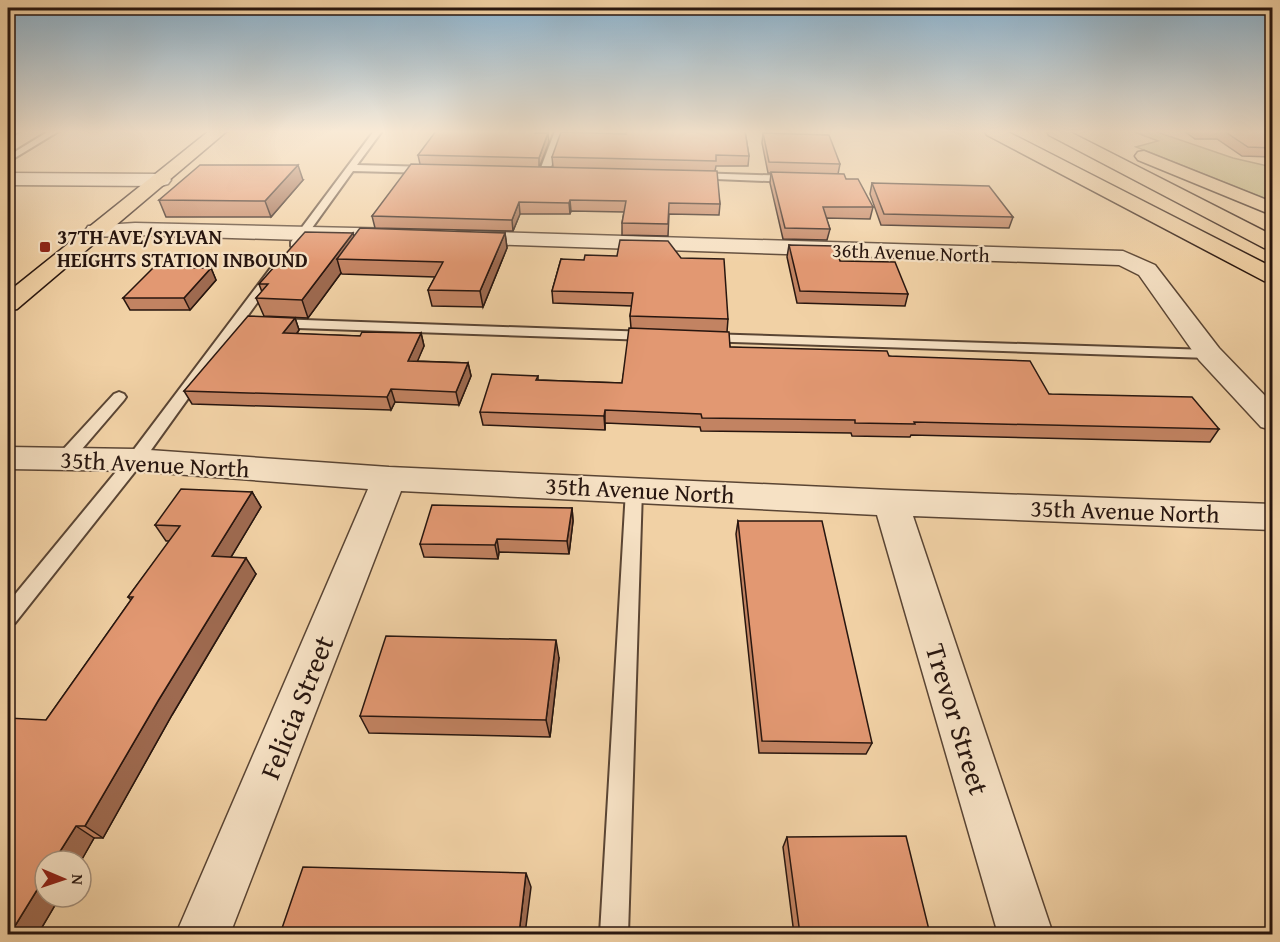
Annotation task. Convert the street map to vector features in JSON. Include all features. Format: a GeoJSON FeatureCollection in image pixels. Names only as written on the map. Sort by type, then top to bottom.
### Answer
{"type":"FeatureCollection","features":[{"type":"Feature","properties":{"kind":"main road"},"geometry":{"type":"LineString","coordinates":[[8,304],[167,175]]}},
{"type":"Feature","properties":{"kind":"main road"},"geometry":{"type":"LineString","coordinates":[[1078,175],[1272,276]]}},
{"type":"Feature","properties":{"kind":"main road"},"geometry":{"type":"LineString","coordinates":[[1140,175],[1272,243]]}},
{"type":"Feature","properties":{"kind":"main road"},"geometry":{"type":"LineString","coordinates":[[1189,175],[1272,209]]}},
{"type":"Feature","properties":{"kind":"street"},"geometry":{"type":"LineString","coordinates":[[8,179],[161,180]]}},
{"type":"Feature","properties":{"kind":"street","name":"36th Avenue North"},"geometry":{"type":"LineString","coordinates":[[96,231],[135,229],[303,233],[1123,258],[1147,270],[1209,354]]}},
{"type":"Feature","properties":{"kind":"street"},"geometry":{"type":"LineString","coordinates":[[1209,354],[1272,420]]}},
{"type":"Feature","properties":{"kind":"street","name":"35th Avenue North"},"geometry":{"type":"LineString","coordinates":[[8,458],[135,460],[389,479],[1272,517]]}},
{"type":"Feature","properties":{"kind":"street","name":"Felicia Street"},"geometry":{"type":"LineString","coordinates":[[203,934],[389,479]]}},
{"type":"Feature","properties":{"kind":"street","name":"Trevor Street"},"geometry":{"type":"LineString","coordinates":[[891,502],[1025,934]]}},
{"type":"Feature","properties":{"kind":"lane"},"geometry":{"type":"LineString","coordinates":[[8,617],[135,460],[346,175]]}},
{"type":"Feature","properties":{"kind":"lane"},"geometry":{"type":"LineString","coordinates":[[684,176],[801,179]]}},
{"type":"Feature","properties":{"kind":"lane"},"geometry":{"type":"LineString","coordinates":[[236,322],[663,336]]}},
{"type":"Feature","properties":{"kind":"lane"},"geometry":{"type":"LineString","coordinates":[[699,337],[1209,354]]}},
{"type":"Feature","properties":{"kind":"lane"},"geometry":{"type":"LineString","coordinates":[[64,459],[118,397]]}},
{"type":"Feature","properties":{"kind":"lane"},"geometry":{"type":"LineString","coordinates":[[614,934],[634,489]]}},
{"type":"Feature","properties":{"kind":"shaded area"},"geometry":{"type":"Polygon","coordinates":[[[1206,175],[1272,175],[1272,201],[1206,175]]]}},
{"type":"Feature","properties":{"kind":"building"},"geometry":{"type":"Polygon","coordinates":[[[188,175],[289,175],[265,201],[159,200],[188,175]]]}},
{"type":"Feature","properties":{"kind":"building"},"geometry":{"type":"Polygon","coordinates":[[[403,175],[717,175],[720,204],[669,203],[668,224],[622,223],[626,201],[519,202],[512,220],[372,216],[403,175]]]}},
{"type":"Feature","properties":{"kind":"building"},"geometry":{"type":"Polygon","coordinates":[[[772,175],[844,175],[846,179],[858,179],[873,207],[823,207],[830,229],[785,228],[772,175]]]}},
{"type":"Feature","properties":{"kind":"building"},"geometry":{"type":"Polygon","coordinates":[[[872,183],[989,186],[1013,217],[884,214],[872,183]]]}},
{"type":"Feature","properties":{"kind":"building"},"geometry":{"type":"Polygon","coordinates":[[[360,228],[505,233],[480,291],[428,290],[443,262],[337,259],[360,228]]]}},
{"type":"Feature","properties":{"kind":"building"},"geometry":{"type":"Polygon","coordinates":[[[305,232],[353,233],[302,300],[256,298],[268,284],[259,284],[305,232]]]}},
{"type":"Feature","properties":{"kind":"building"},"geometry":{"type":"Polygon","coordinates":[[[620,240],[668,241],[681,258],[724,259],[728,319],[630,316],[633,293],[552,291],[561,259],[584,260],[585,255],[617,256],[620,240]]]}},
{"type":"Feature","properties":{"kind":"building"},"geometry":{"type":"Polygon","coordinates":[[[789,245],[835,246],[840,261],[895,262],[908,294],[800,291],[789,245]]]}},
{"type":"Feature","properties":{"kind":"building"},"geometry":{"type":"Polygon","coordinates":[[[153,268],[211,268],[184,298],[123,298],[153,268]]]}},
{"type":"Feature","properties":{"kind":"building"},"geometry":{"type":"Polygon","coordinates":[[[248,316],[295,318],[283,333],[360,336],[362,332],[421,333],[408,361],[468,363],[456,392],[391,389],[387,397],[184,391],[248,316]]]}},
{"type":"Feature","properties":{"kind":"building"},"geometry":{"type":"Polygon","coordinates":[[[629,328],[729,332],[730,347],[887,351],[889,356],[1030,361],[1049,394],[1192,397],[1219,429],[914,422],[915,424],[855,423],[855,420],[702,418],[701,414],[605,410],[604,416],[480,412],[492,374],[538,376],[536,380],[622,383],[629,328]]]}},
{"type":"Feature","properties":{"kind":"building"},"geometry":{"type":"Polygon","coordinates":[[[181,489],[252,492],[212,556],[246,558],[85,826],[76,826],[62,849],[33,849],[33,897],[8,934],[8,718],[46,720],[133,597],[128,597],[180,526],[155,525],[181,489]]]}},
{"type":"Feature","properties":{"kind":"building"},"geometry":{"type":"Polygon","coordinates":[[[432,505],[572,508],[567,541],[497,539],[495,545],[420,544],[432,505]]]}},
{"type":"Feature","properties":{"kind":"building"},"geometry":{"type":"Polygon","coordinates":[[[738,521],[822,521],[872,743],[762,741],[738,521]]]}},
{"type":"Feature","properties":{"kind":"building"},"geometry":{"type":"Polygon","coordinates":[[[386,636],[556,640],[546,720],[360,716],[386,636]]]}},
{"type":"Feature","properties":{"kind":"building"},"geometry":{"type":"Polygon","coordinates":[[[906,836],[930,934],[800,934],[787,837],[906,836]]]}},
{"type":"Feature","properties":{"kind":"building"},"geometry":{"type":"Polygon","coordinates":[[[303,867],[526,873],[519,934],[280,934],[303,867]]]}},
{"type":"Feature","properties":{"kind":"place","name":"37TH AVE/SYLVAN HEIGHTS STATION INBOUND"},"geometry":{"type":"Point","coordinates":[45,247]}}]}
